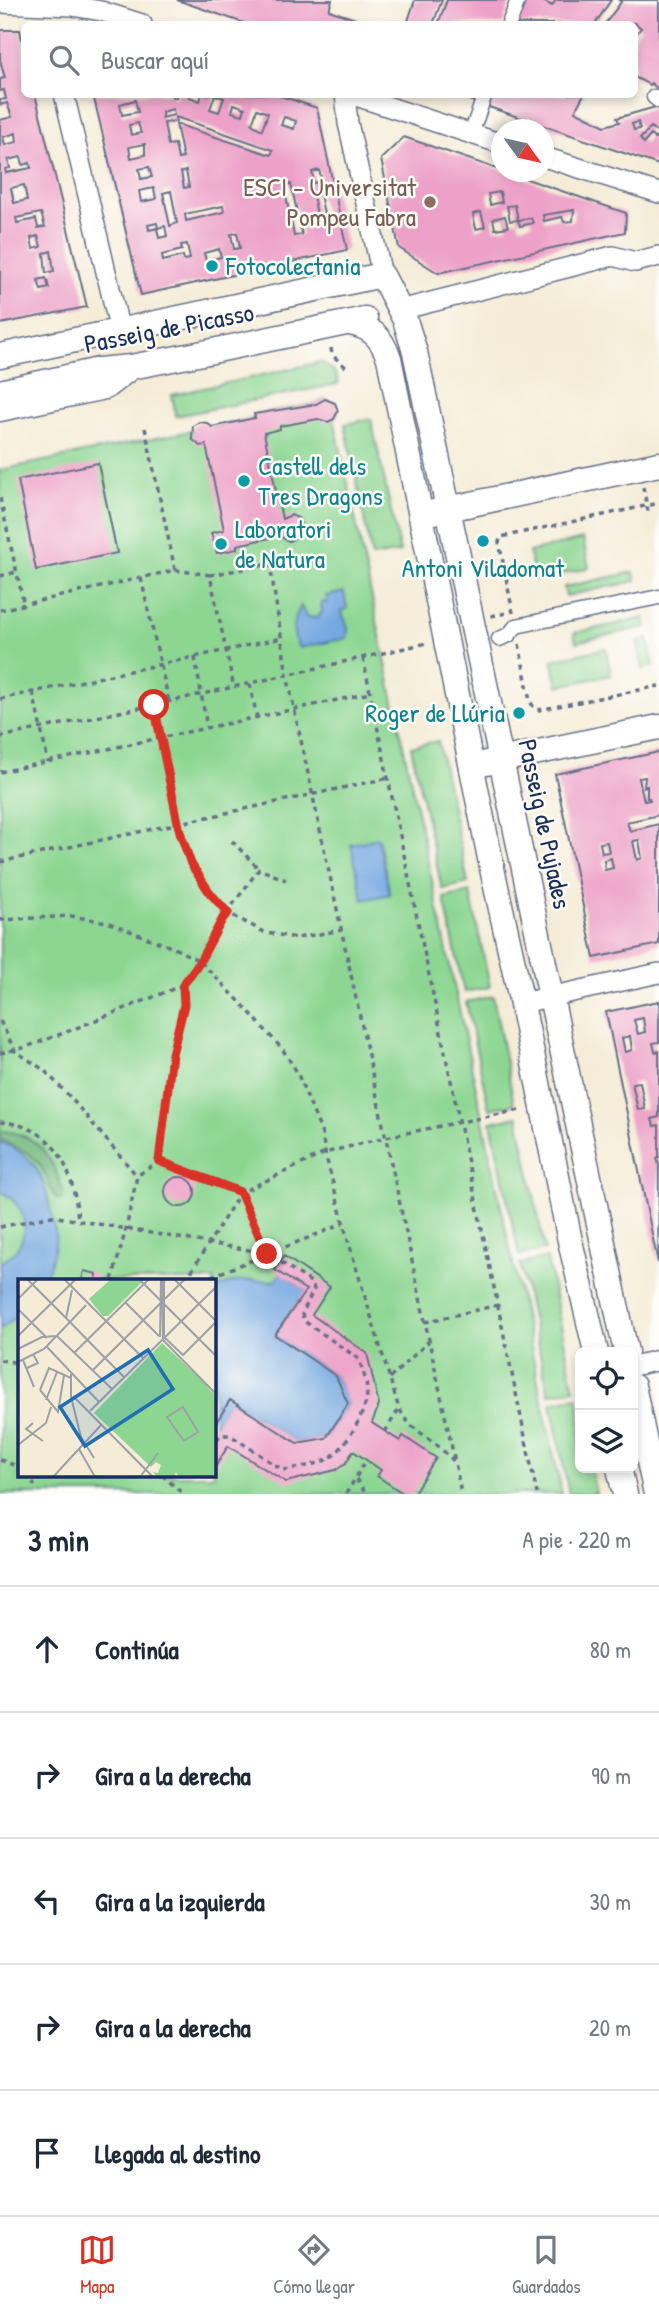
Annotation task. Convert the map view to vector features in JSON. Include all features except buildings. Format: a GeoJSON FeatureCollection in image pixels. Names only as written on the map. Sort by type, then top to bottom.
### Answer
{"type":"FeatureCollection","features":[{"type":"Feature","properties":{"kind":"street"},"geometry":{"type":"LineString","coordinates":[[510,21],[518,0]]}},
{"type":"Feature","properties":{"kind":"street"},"geometry":{"type":"LineString","coordinates":[[40,2],[45,21]]}},
{"type":"Feature","properties":{"kind":"street"},"geometry":{"type":"LineString","coordinates":[[0,4],[40,2],[72,6],[132,21]]}},
{"type":"Feature","properties":{"kind":"street"},"geometry":{"type":"LineString","coordinates":[[0,410],[105,387],[131,367],[65,98]]}},
{"type":"Feature","properties":{"kind":"street","name":"Passeig de Pujades"},"geometry":{"type":"LineString","coordinates":[[348,98],[348,123],[391,293],[412,341],[625,1347]]}},
{"type":"Feature","properties":{"kind":"street"},"geometry":{"type":"LineString","coordinates":[[360,98],[491,140]]}},
{"type":"Feature","properties":{"kind":"street"},"geometry":{"type":"LineString","coordinates":[[471,134],[484,98]]}},
{"type":"Feature","properties":{"kind":"street"},"geometry":{"type":"LineString","coordinates":[[554,160],[659,193]]}},
{"type":"Feature","properties":{"kind":"street"},"geometry":{"type":"LineString","coordinates":[[639,186],[659,208]]}},
{"type":"Feature","properties":{"kind":"street","name":"Passeig de Picasso"},"geometry":{"type":"LineString","coordinates":[[0,392],[349,323],[391,293],[612,256],[635,262],[657,250]]}},
{"type":"Feature","properties":{"kind":"street"},"geometry":{"type":"LineString","coordinates":[[0,356],[120,331],[391,293],[377,333]]}},
{"type":"Feature","properties":{"kind":"street"},"geometry":{"type":"LineString","coordinates":[[349,323],[361,325],[377,333],[389,358],[570,1241],[595,1347]]}},
{"type":"Feature","properties":{"kind":"street"},"geometry":{"type":"LineString","coordinates":[[422,515],[659,464]]}},
{"type":"Feature","properties":{"kind":"street"},"geometry":{"type":"LineString","coordinates":[[499,639],[509,635],[516,626],[659,597]]}},
{"type":"Feature","properties":{"kind":"street"},"geometry":{"type":"LineString","coordinates":[[472,766],[659,727]]}},
{"type":"Feature","properties":{"kind":"street"},"geometry":{"type":"LineString","coordinates":[[522,1003],[659,973]]}},
{"type":"Feature","properties":{"kind":"street"},"geometry":{"type":"LineString","coordinates":[[638,1365],[659,1360]]}},
{"type":"Feature","properties":{"kind":"street"},"geometry":{"type":"LineString","coordinates":[[638,1409],[656,1494]]}},
{"type":"Feature","properties":{"kind":"street"},"geometry":{"type":"LineString","coordinates":[[621,1473],[625,1494]]}},
{"type":"Feature","properties":{"kind":"path"},"geometry":{"type":"LineString","coordinates":[[331,345],[332,355],[349,370]]}},
{"type":"Feature","properties":{"kind":"path"},"geometry":{"type":"LineString","coordinates":[[145,428],[175,570]]}},
{"type":"Feature","properties":{"kind":"path"},"geometry":{"type":"LineString","coordinates":[[643,489],[649,516]]}},
{"type":"Feature","properties":{"kind":"path"},"geometry":{"type":"LineString","coordinates":[[0,498],[3,522],[24,604]]}},
{"type":"Feature","properties":{"kind":"path"},"geometry":{"type":"LineString","coordinates":[[480,618],[513,611],[499,542],[501,537],[659,503]]}},
{"type":"Feature","properties":{"kind":"path"},"geometry":{"type":"LineString","coordinates":[[0,610],[175,570],[209,575],[270,564],[288,675],[461,1494]]}},
{"type":"Feature","properties":{"kind":"path"},"geometry":{"type":"LineString","coordinates":[[0,576],[17,572]]}},
{"type":"Feature","properties":{"kind":"path"},"geometry":{"type":"LineString","coordinates":[[209,575],[234,688]]}},
{"type":"Feature","properties":{"kind":"path"},"geometry":{"type":"LineString","coordinates":[[141,578],[169,702]]}},
{"type":"Feature","properties":{"kind":"path"},"geometry":{"type":"LineString","coordinates":[[0,699],[282,638]]}},
{"type":"Feature","properties":{"kind":"path"},"geometry":{"type":"LineString","coordinates":[[519,642],[530,701],[534,708],[539,710],[659,686]]}},
{"type":"Feature","properties":{"kind":"path"},"geometry":{"type":"LineString","coordinates":[[0,737],[234,688],[421,644]]}},
{"type":"Feature","properties":{"kind":"path"},"geometry":{"type":"LineString","coordinates":[[195,657],[207,728]]}},
{"type":"Feature","properties":{"kind":"path"},"geometry":{"type":"LineString","coordinates":[[363,658],[537,1494]]}},
{"type":"Feature","properties":{"kind":"path"},"geometry":{"type":"LineString","coordinates":[[250,684],[257,718]]}},
{"type":"Feature","properties":{"kind":"path"},"geometry":{"type":"LineString","coordinates":[[33,692],[48,762]]}},
{"type":"Feature","properties":{"kind":"path"},"geometry":{"type":"LineString","coordinates":[[0,772],[370,693]]}},
{"type":"Feature","properties":{"kind":"path"},"geometry":{"type":"LineString","coordinates":[[154,705],[178,823],[191,864],[210,893],[228,913],[266,933],[297,938],[342,930]]}},
{"type":"Feature","properties":{"kind":"path"},"geometry":{"type":"LineString","coordinates":[[0,862],[388,778]]}},
{"type":"Feature","properties":{"kind":"path"},"geometry":{"type":"LineString","coordinates":[[232,841],[259,869],[286,880]]}},
{"type":"Feature","properties":{"kind":"path"},"geometry":{"type":"LineString","coordinates":[[0,1053],[15,1051],[64,1033],[183,985],[200,961],[223,918],[259,869]]}},
{"type":"Feature","properties":{"kind":"path"},"geometry":{"type":"LineString","coordinates":[[0,920],[71,916],[107,922],[200,961],[283,1050],[297,1072],[322,1134],[344,1224],[398,1409],[410,1425],[455,1462]]}},
{"type":"Feature","properties":{"kind":"path"},"geometry":{"type":"LineString","coordinates":[[112,1279],[127,1229],[137,1176],[159,1161],[172,1054],[184,1005],[183,985]]}},
{"type":"Feature","properties":{"kind":"path"},"geometry":{"type":"LineString","coordinates":[[0,1021],[15,1051],[44,1070],[137,1176]]}},
{"type":"Feature","properties":{"kind":"path"},"geometry":{"type":"LineString","coordinates":[[187,1279],[240,1192],[325,1153],[386,1137],[520,1110]]}},
{"type":"Feature","properties":{"kind":"path"},"geometry":{"type":"LineString","coordinates":[[0,1122],[26,1127],[42,1136],[64,1160],[75,1191],[78,1220]]}},
{"type":"Feature","properties":{"kind":"path"},"geometry":{"type":"LineString","coordinates":[[159,1161],[240,1192],[267,1254]]}},
{"type":"Feature","properties":{"kind":"path"},"geometry":{"type":"LineString","coordinates":[[0,1227],[52,1216],[209,1243],[267,1254],[310,1282],[314,1289],[302,1314],[303,1321],[359,1359],[368,1390],[366,1406],[342,1445],[332,1456],[314,1464],[283,1470],[230,1435],[220,1435],[215,1443]]}},
{"type":"Feature","properties":{"kind":"path"},"geometry":{"type":"LineString","coordinates":[[204,1279],[344,1224]]}},
{"type":"Feature","properties":{"kind":"path"},"geometry":{"type":"LineString","coordinates":[[425,1321],[498,1305]]}},
{"type":"Feature","properties":{"kind":"path"},"geometry":{"type":"LineString","coordinates":[[390,1379],[429,1341]]}},
{"type":"Feature","properties":{"kind":"path"},"geometry":{"type":"LineString","coordinates":[[0,1360],[18,1363]]}},
{"type":"Feature","properties":{"kind":"path"},"geometry":{"type":"LineString","coordinates":[[386,1432],[398,1409]]}},
{"type":"Feature","properties":{"kind":"path"},"geometry":{"type":"LineString","coordinates":[[0,1460],[18,1467]]}},
{"type":"Feature","properties":{"kind":"path"},"geometry":{"type":"LineString","coordinates":[[346,1494],[366,1460]]}},
{"type":"Feature","properties":{"kind":"path"},"geometry":{"type":"LineString","coordinates":[[27,1476],[36,1486]]}},
{"type":"Feature","properties":{"kind":"path"},"geometry":{"type":"LineString","coordinates":[[163,1476],[183,1494]]}},
{"type":"Feature","properties":{"kind":"path"},"geometry":{"type":"LineString","coordinates":[[356,1479],[366,1494]]}},
{"type":"Feature","properties":{"kind":"green space"},"geometry":{"type":"Polygon","coordinates":[[[321,362],[334,371],[339,382],[337,384],[176,416],[172,395],[321,362]]]}},
{"type":"Feature","properties":{"kind":"green space"},"geometry":{"type":"Polygon","coordinates":[[[325,399],[335,403],[338,411],[334,419],[562,1494],[0,1494],[0,470],[254,418],[254,414],[316,404],[325,399]]]}},
{"type":"Feature","properties":{"kind":"green space"},"geometry":{"type":"Polygon","coordinates":[[[371,419],[400,552],[372,557],[345,424],[371,419]]]}},
{"type":"Feature","properties":{"kind":"green space"},"geometry":{"type":"Polygon","coordinates":[[[583,539],[589,568],[535,580],[529,552],[583,539]]]}},
{"type":"Feature","properties":{"kind":"green space"},"geometry":{"type":"Polygon","coordinates":[[[634,572],[636,581],[566,596],[564,587],[634,572]]]}},
{"type":"Feature","properties":{"kind":"green space"},"geometry":{"type":"Polygon","coordinates":[[[645,618],[647,627],[576,642],[574,633],[645,618]]]}},
{"type":"Feature","properties":{"kind":"green space"},"geometry":{"type":"Polygon","coordinates":[[[648,639],[654,666],[643,669],[637,641],[648,639]]]}},
{"type":"Feature","properties":{"kind":"green space"},"geometry":{"type":"Polygon","coordinates":[[[606,648],[611,675],[558,686],[552,660],[606,648]]]}},
{"type":"Feature","properties":{"kind":"green space"},"geometry":{"type":"Polygon","coordinates":[[[438,741],[468,883],[442,889],[411,747],[438,741]]]}},
{"type":"Feature","properties":{"kind":"green space"},"geometry":{"type":"Polygon","coordinates":[[[470,892],[490,987],[464,992],[444,898],[470,892]]]}},
{"type":"Feature","properties":{"kind":"green space"},"geometry":{"type":"Polygon","coordinates":[[[493,996],[514,1104],[489,1109],[466,1002],[493,996]]]}},
{"type":"Feature","properties":{"kind":"green space"},"geometry":{"type":"Polygon","coordinates":[[[518,1116],[545,1250],[519,1255],[491,1122],[518,1116]]]}},
{"type":"Feature","properties":{"kind":"green space"},"geometry":{"type":"Polygon","coordinates":[[[0,1131],[26,1137],[43,1150],[55,1169],[64,1193],[62,1199],[57,1199],[53,1194],[34,1158],[0,1139],[0,1131]]]}},
{"type":"Feature","properties":{"kind":"green space"},"geometry":{"type":"Polygon","coordinates":[[[547,1258],[574,1389],[549,1394],[520,1264],[547,1258]]]}},
{"type":"Feature","properties":{"kind":"green space"},"geometry":{"type":"Polygon","coordinates":[[[575,1397],[575,1473],[592,1473],[596,1494],[569,1494],[551,1403],[575,1397]]]}},
{"type":"Feature","properties":{"kind":"water"},"geometry":{"type":"Polygon","coordinates":[[[344,592],[347,609],[341,611],[348,627],[347,638],[299,648],[294,627],[301,606],[306,617],[317,618],[322,612],[321,602],[328,603],[326,596],[344,592]]]}},
{"type":"Feature","properties":{"kind":"water"},"geometry":{"type":"Polygon","coordinates":[[[378,838],[390,894],[363,900],[351,844],[378,838]]]}},
{"type":"Feature","properties":{"kind":"water"},"geometry":{"type":"Polygon","coordinates":[[[0,1142],[22,1153],[36,1168],[45,1188],[56,1236],[44,1279],[18,1279],[18,1315],[0,1330],[0,1263],[18,1247],[24,1227],[18,1207],[0,1191],[0,1142]]]}},
{"type":"Feature","properties":{"kind":"water"},"geometry":{"type":"Polygon","coordinates":[[[281,1273],[306,1290],[275,1335],[336,1376],[348,1404],[325,1438],[297,1443],[231,1400],[215,1424],[215,1289],[238,1281],[275,1281],[281,1273]]]}},
{"type":"Feature","properties":{"kind":"place","name":"ESCI - Universitat Pompeu Fabra"},"geometry":{"type":"Point","coordinates":[430,202]}},
{"type":"Feature","properties":{"kind":"place","name":"Fotocolectania"},"geometry":{"type":"Point","coordinates":[212,266]}},
{"type":"Feature","properties":{"kind":"place","name":"Castell dels Tres Dragons"},"geometry":{"type":"Point","coordinates":[244,481]}},
{"type":"Feature","properties":{"kind":"place","name":"Antoni Viladomat"},"geometry":{"type":"Point","coordinates":[483,541]}},
{"type":"Feature","properties":{"kind":"place","name":"Laboratori de Natura"},"geometry":{"type":"Point","coordinates":[221,544]}},
{"type":"Feature","properties":{"kind":"place","name":"Roger de Llúria"},"geometry":{"type":"Point","coordinates":[519,713]}},
{"type":"Feature","properties":{"kind":"route"},"geometry":{"type":"LineString","coordinates":[[154,705],[180,832],[191,864],[210,893],[228,913],[183,985],[184,1005],[172,1054],[159,1161],[240,1192],[267,1254]]}}]}
